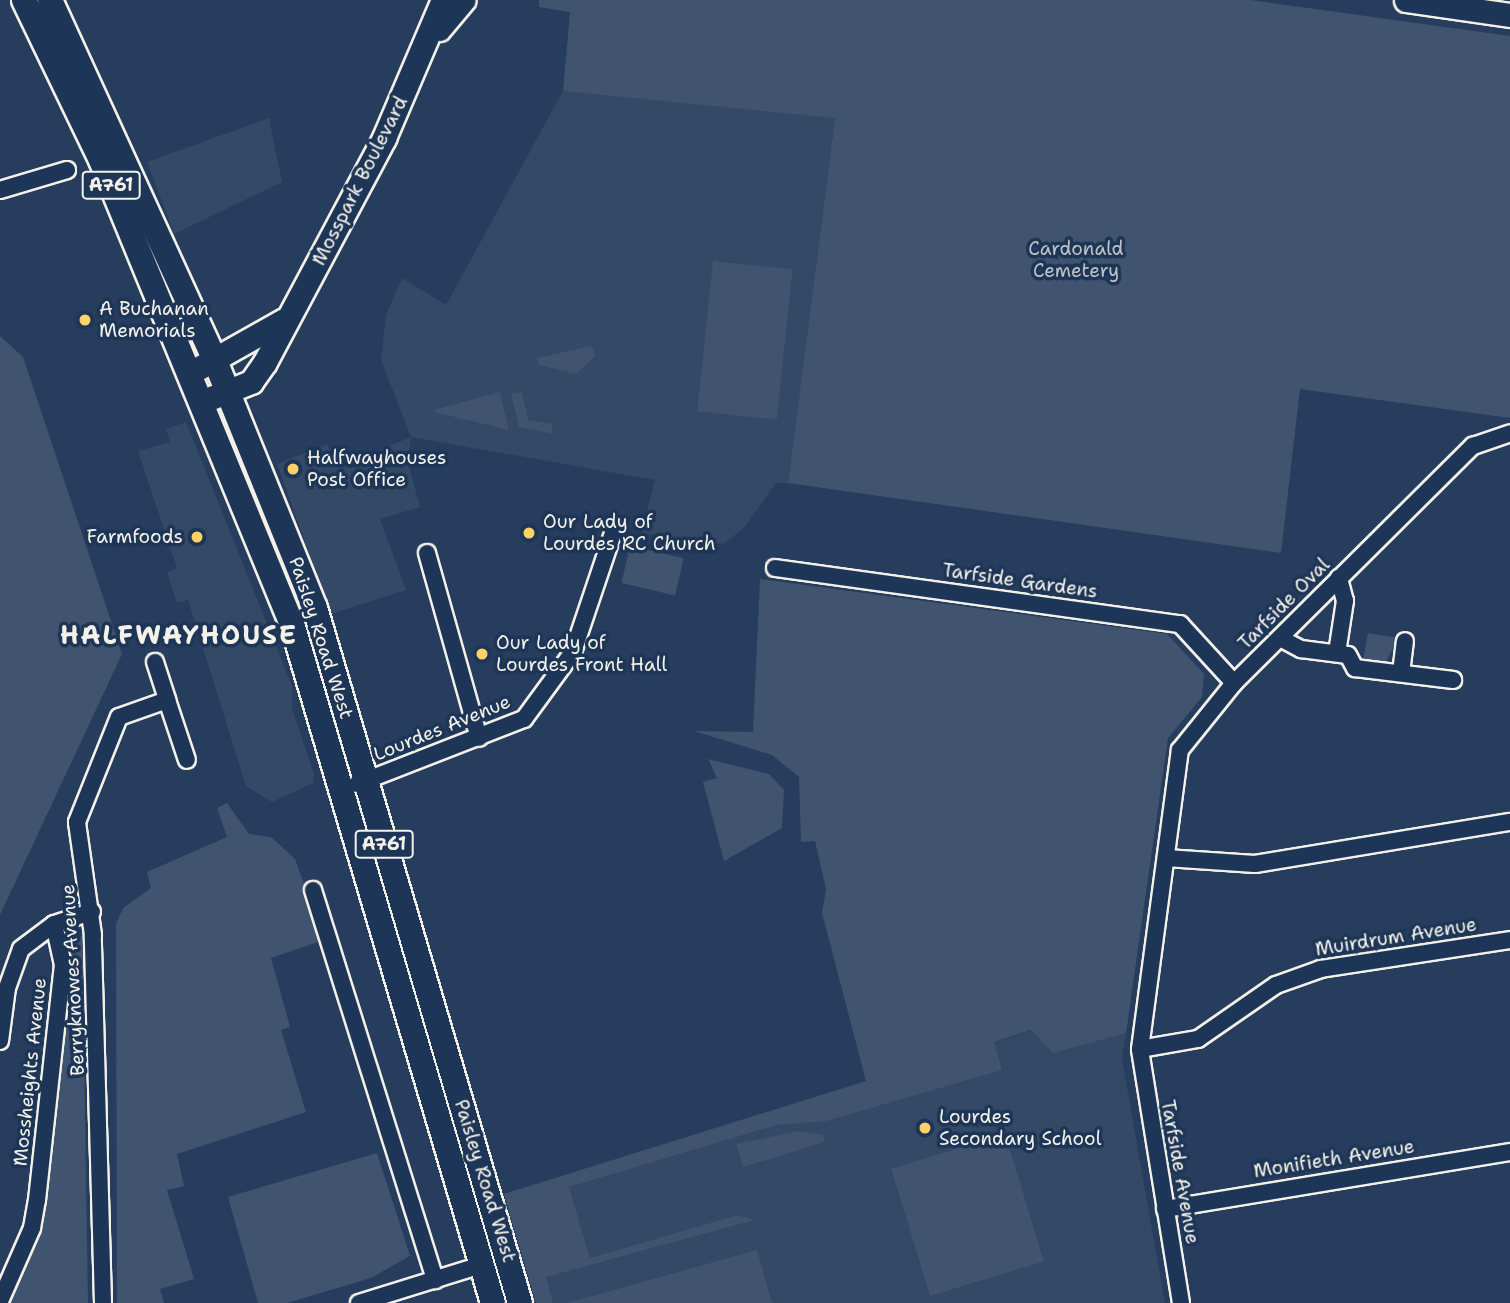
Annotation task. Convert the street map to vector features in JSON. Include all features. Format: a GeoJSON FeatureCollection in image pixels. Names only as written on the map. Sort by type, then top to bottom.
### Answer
{"type":"FeatureCollection","features":[{"type":"Feature","properties":{"kind":"main road","name":"Paisley Road West"},"geometry":{"type":"LineString","coordinates":[[24,0],[112,155],[216,363],[315,608],[520,1303]]}},
{"type":"Feature","properties":{"kind":"main road","name":"Paisley Road West"},"geometry":{"type":"LineString","coordinates":[[50,0],[112,155],[201,402],[293,628],[339,792],[493,1303]]}},
{"type":"Feature","properties":{"kind":"street","name":"Mosspark Boulevard"},"geometry":{"type":"LineString","coordinates":[[201,402],[251,382],[284,320],[323,258],[430,39],[443,0]]}},
{"type":"Feature","properties":{"kind":"street","name":"Mosspark Boulevard"},"geometry":{"type":"LineString","coordinates":[[430,39],[463,0]]}},
{"type":"Feature","properties":{"kind":"street"},"geometry":{"type":"LineString","coordinates":[[1406,0],[1510,15]]}},
{"type":"Feature","properties":{"kind":"street"},"geometry":{"type":"LineString","coordinates":[[0,190],[67,170]]}},
{"type":"Feature","properties":{"kind":"street","name":"Mosspark Boulevard"},"geometry":{"type":"LineString","coordinates":[[190,373],[216,363],[284,320]]}},
{"type":"Feature","properties":{"kind":"street","name":"Tarfside Oval"},"geometry":{"type":"LineString","coordinates":[[1140,1049],[1180,750],[1234,683],[1473,446],[1510,433]]}},
{"type":"Feature","properties":{"kind":"street","name":"Lourdes Avenue"},"geometry":{"type":"LineString","coordinates":[[339,792],[524,719],[573,652],[614,533]]}},
{"type":"Feature","properties":{"kind":"street"},"geometry":{"type":"LineString","coordinates":[[427,553],[478,738]]}},
{"type":"Feature","properties":{"kind":"street","name":"Tarfside Gardens"},"geometry":{"type":"LineString","coordinates":[[775,568],[1180,624],[1234,683]]}},
{"type":"Feature","properties":{"kind":"street"},"geometry":{"type":"LineString","coordinates":[[1337,653],[1345,601],[1339,578]]}},
{"type":"Feature","properties":{"kind":"street"},"geometry":{"type":"LineString","coordinates":[[1280,638],[1301,649],[1348,655],[1356,668],[1453,680]]}},
{"type":"Feature","properties":{"kind":"street"},"geometry":{"type":"LineString","coordinates":[[1401,673],[1405,641]]}},
{"type":"Feature","properties":{"kind":"street"},"geometry":{"type":"LineString","coordinates":[[155,662],[187,760]]}},
{"type":"Feature","properties":{"kind":"street","name":"Berryknowes Avenue"},"geometry":{"type":"LineString","coordinates":[[103,1303],[92,912],[77,822],[87,785],[118,717],[167,700]]}},
{"type":"Feature","properties":{"kind":"street"},"geometry":{"type":"LineString","coordinates":[[1166,858],[1255,864],[1510,822]]}},
{"type":"Feature","properties":{"kind":"street"},"geometry":{"type":"LineString","coordinates":[[313,890],[435,1280]]}},
{"type":"Feature","properties":{"kind":"street"},"geometry":{"type":"LineString","coordinates":[[54,924],[92,912]]}},
{"type":"Feature","properties":{"kind":"street","name":"Mossheights Avenue"},"geometry":{"type":"LineString","coordinates":[[0,1041],[3,992],[21,949],[54,924],[63,965],[37,1200],[32,1228],[0,1301]]}},
{"type":"Feature","properties":{"kind":"street","name":"Muirdrum Avenue"},"geometry":{"type":"LineString","coordinates":[[1140,1049],[1198,1039],[1276,985],[1321,969],[1510,940]]}},
{"type":"Feature","properties":{"kind":"street","name":"Tarfside Avenue"},"geometry":{"type":"LineString","coordinates":[[1140,1049],[1181,1303]]}},
{"type":"Feature","properties":{"kind":"street","name":"Monifieth Avenue"},"geometry":{"type":"LineString","coordinates":[[1165,1209],[1510,1152]]}},
{"type":"Feature","properties":{"kind":"street"},"geometry":{"type":"LineString","coordinates":[[359,1303],[481,1265]]}},
{"type":"Feature","properties":{"kind":"shaded area"},"geometry":{"type":"Polygon","coordinates":[[[563,91],[835,117],[788,483],[776,483],[744,528],[723,544],[641,533],[655,480],[411,437],[381,360],[386,315],[402,278],[446,305],[563,91]]]}},
{"type":"Feature","properties":{"kind":"shaded area"},"geometry":{"type":"Polygon","coordinates":[[[269,118],[282,182],[174,234],[147,162],[269,118]]]}},
{"type":"Feature","properties":{"kind":"shaded area"},"geometry":{"type":"Polygon","coordinates":[[[186,422],[292,686],[292,709],[314,774],[313,783],[272,802],[246,786],[188,600],[177,603],[167,572],[177,568],[138,451],[170,442],[166,429],[186,422]]]}},
{"type":"Feature","properties":{"kind":"shaded area"},"geometry":{"type":"Polygon","coordinates":[[[411,437],[408,462],[420,507],[380,519],[406,590],[331,614],[277,464],[327,444],[337,467],[411,437]]]}},
{"type":"Feature","properties":{"kind":"shaded area","name":"Lourdes Secondary School"},"geometry":{"type":"Polygon","coordinates":[[[1131,1000],[1122,1059],[1165,1303],[536,1303],[504,1194],[1131,1000]]]}},
{"type":"Feature","properties":{"kind":"green space","name":"Cardonald Cemetery"},"geometry":{"type":"Polygon","coordinates":[[[539,0],[1251,0],[1510,36],[1510,418],[1300,389],[1281,553],[788,483],[835,118],[563,91],[570,12],[539,7],[539,0]]]}},
{"type":"Feature","properties":{"kind":"green space"},"geometry":{"type":"Polygon","coordinates":[[[713,261],[793,269],[777,420],[697,411],[713,261]]]}},
{"type":"Feature","properties":{"kind":"green space"},"geometry":{"type":"Polygon","coordinates":[[[0,336],[23,357],[122,654],[0,915],[0,336]]]}},
{"type":"Feature","properties":{"kind":"green space"},"geometry":{"type":"Polygon","coordinates":[[[592,346],[595,356],[576,374],[539,365],[537,358],[592,346]]]}},
{"type":"Feature","properties":{"kind":"green space"},"geometry":{"type":"Polygon","coordinates":[[[500,392],[509,430],[434,412],[434,410],[500,392]]]}},
{"type":"Feature","properties":{"kind":"green space"},"geometry":{"type":"Polygon","coordinates":[[[522,392],[528,420],[552,424],[553,434],[519,427],[511,394],[522,392]]]}},
{"type":"Feature","properties":{"kind":"green space"},"geometry":{"type":"Polygon","coordinates":[[[630,546],[684,558],[675,595],[621,583],[630,546]]]}},
{"type":"Feature","properties":{"kind":"green space"},"geometry":{"type":"Polygon","coordinates":[[[760,579],[1167,634],[1204,674],[1202,697],[1168,738],[1126,1033],[1053,1053],[1031,1030],[994,1042],[1002,1070],[826,1121],[776,1125],[569,1187],[590,1258],[738,1215],[754,1220],[546,1277],[553,1303],[536,1303],[504,1194],[866,1081],[822,913],[826,889],[815,841],[801,842],[799,777],[772,755],[694,731],[753,732],[760,579]]]}},
{"type":"Feature","properties":{"kind":"green space"},"geometry":{"type":"Polygon","coordinates":[[[1368,633],[1398,638],[1385,664],[1363,660],[1368,633]]]}},
{"type":"Feature","properties":{"kind":"green space"},"geometry":{"type":"Polygon","coordinates":[[[708,759],[769,774],[784,790],[782,828],[724,861],[703,782],[717,778],[708,759]]]}},
{"type":"Feature","properties":{"kind":"green space"},"geometry":{"type":"Polygon","coordinates":[[[227,803],[249,834],[271,837],[295,859],[324,940],[271,958],[290,1027],[281,1030],[306,1112],[177,1154],[184,1186],[167,1190],[194,1279],[160,1289],[164,1303],[117,1303],[116,924],[123,908],[151,888],[147,872],[227,837],[217,808],[227,803]]]}},
{"type":"Feature","properties":{"kind":"green space"},"geometry":{"type":"Polygon","coordinates":[[[64,928],[86,939],[88,965],[83,993],[88,1303],[0,1303],[27,1227],[64,928]]]}},
{"type":"Feature","properties":{"kind":"green space"},"geometry":{"type":"Polygon","coordinates":[[[798,1131],[823,1135],[825,1142],[743,1167],[736,1144],[798,1131]]]}},
{"type":"Feature","properties":{"kind":"green space"},"geometry":{"type":"Polygon","coordinates":[[[1005,1134],[1044,1261],[930,1296],[891,1169],[1005,1134]]]}},
{"type":"Feature","properties":{"kind":"green space"},"geometry":{"type":"Polygon","coordinates":[[[377,1153],[410,1256],[371,1278],[287,1303],[258,1303],[228,1197],[377,1153]]]}},
{"type":"Feature","properties":{"kind":"green space"},"geometry":{"type":"Polygon","coordinates":[[[757,1250],[772,1303],[567,1303],[757,1250]]]}},
{"type":"Feature","properties":{"kind":"place","name":"A Buchanan Memorials"},"geometry":{"type":"Point","coordinates":[85,320]}},
{"type":"Feature","properties":{"kind":"place","name":"Halfwayhouses Post Office"},"geometry":{"type":"Point","coordinates":[293,469]}},
{"type":"Feature","properties":{"kind":"place","name":"Our Lady of Lourdes RC Church"},"geometry":{"type":"Point","coordinates":[529,533]}},
{"type":"Feature","properties":{"kind":"place","name":"Farmfoods"},"geometry":{"type":"Point","coordinates":[197,537]}},
{"type":"Feature","properties":{"kind":"place","name":"Our Lady of Lourdes Front Hall"},"geometry":{"type":"Point","coordinates":[482,654]}},
{"type":"Feature","properties":{"kind":"place","name":"Lourdes Secondary School"},"geometry":{"type":"Point","coordinates":[925,1128]}},
{"type":"Feature","properties":{"kind":"district","name":"HALFWAYHOUSE"},"geometry":{"type":"Point","coordinates":[179,635]}}]}
